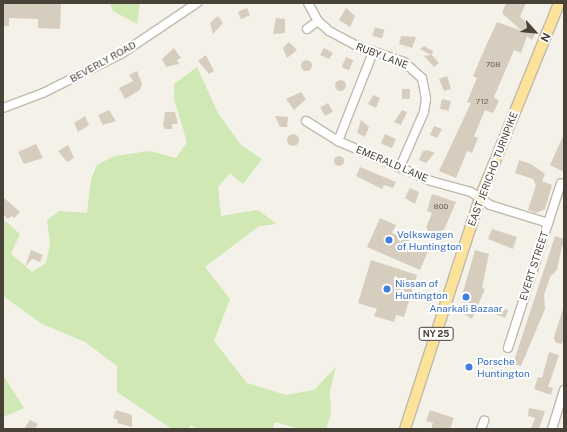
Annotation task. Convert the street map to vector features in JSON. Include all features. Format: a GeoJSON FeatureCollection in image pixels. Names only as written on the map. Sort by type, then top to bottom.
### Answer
{"type":"FeatureCollection","features":[{"type":"Feature","properties":{"kind":"main road","name":"EAST JERICHO TURNPIKE"},"geometry":{"type":"LineString","coordinates":[[405,429],[480,198],[558,3]]}},
{"type":"Feature","properties":{"kind":"street","name":"BEVERLY ROAD"},"geometry":{"type":"LineString","coordinates":[[3,108],[48,91],[121,54],[196,3]]}},
{"type":"Feature","properties":{"kind":"street","name":"RUBY LANE"},"geometry":{"type":"LineString","coordinates":[[308,3],[318,21],[341,39],[414,68],[426,88],[424,112],[400,168]]}},
{"type":"Feature","properties":{"kind":"street"},"geometry":{"type":"LineString","coordinates":[[307,28],[318,21]]}},
{"type":"Feature","properties":{"kind":"street"},"geometry":{"type":"LineString","coordinates":[[338,141],[373,52]]}},
{"type":"Feature","properties":{"kind":"street","name":"EMERALD LANE"},"geometry":{"type":"LineString","coordinates":[[306,121],[338,141],[400,168],[471,192],[490,205],[548,223]]}},
{"type":"Feature","properties":{"kind":"street","name":"EVERT STREET"},"geometry":{"type":"LineString","coordinates":[[508,348],[561,183]]}},
{"type":"Feature","properties":{"kind":"street"},"geometry":{"type":"LineString","coordinates":[[552,429],[561,408],[564,390]]}},
{"type":"Feature","properties":{"kind":"street"},"geometry":{"type":"LineString","coordinates":[[481,429],[484,420]]}},
{"type":"Feature","properties":{"kind":"green space"},"geometry":{"type":"Polygon","coordinates":[[[110,3],[140,3],[137,24],[113,11],[110,3]]]}},
{"type":"Feature","properties":{"kind":"green space"},"geometry":{"type":"Polygon","coordinates":[[[197,67],[218,113],[241,145],[262,159],[243,184],[230,173],[218,187],[221,216],[258,210],[277,224],[259,226],[205,267],[230,299],[214,341],[247,383],[286,395],[314,390],[336,367],[330,392],[331,414],[326,429],[300,429],[275,422],[272,429],[197,429],[191,425],[189,429],[172,429],[117,392],[117,366],[85,342],[42,324],[3,296],[3,219],[20,234],[11,254],[32,272],[46,263],[50,243],[47,220],[59,211],[87,213],[91,179],[97,165],[114,156],[150,151],[176,158],[187,142],[174,99],[174,84],[197,67]]]}},
{"type":"Feature","properties":{"kind":"green space"},"geometry":{"type":"Polygon","coordinates":[[[3,375],[24,408],[3,417],[3,375]]]}},
{"type":"Feature","properties":{"kind":"building"},"geometry":{"type":"Polygon","coordinates":[[[3,3],[61,3],[60,29],[38,28],[38,19],[9,18],[9,26],[3,26],[3,3]]]}},
{"type":"Feature","properties":{"kind":"building"},"geometry":{"type":"Polygon","coordinates":[[[506,3],[526,3],[520,17],[536,31],[532,40],[527,36],[521,53],[514,50],[494,97],[499,101],[493,113],[485,110],[474,136],[478,138],[472,153],[467,151],[456,178],[439,171],[471,103],[467,102],[477,78],[473,76],[485,48],[497,22],[522,31],[502,13],[506,3]]]}},
{"type":"Feature","properties":{"kind":"building"},"geometry":{"type":"Polygon","coordinates":[[[247,8],[250,15],[241,19],[238,12],[247,8]]]}},
{"type":"Feature","properties":{"kind":"building"},"geometry":{"type":"Polygon","coordinates":[[[346,8],[355,16],[350,27],[339,20],[346,8]]]}},
{"type":"Feature","properties":{"kind":"building"},"geometry":{"type":"Polygon","coordinates":[[[218,16],[223,23],[213,34],[210,23],[218,16]]]}},
{"type":"Feature","properties":{"kind":"building"},"geometry":{"type":"Polygon","coordinates":[[[276,18],[285,19],[285,33],[273,34],[276,18]]]}},
{"type":"Feature","properties":{"kind":"building"},"geometry":{"type":"Polygon","coordinates":[[[375,27],[385,30],[382,39],[372,36],[375,27]]]}},
{"type":"Feature","properties":{"kind":"building"},"geometry":{"type":"Polygon","coordinates":[[[401,36],[416,37],[412,48],[399,44],[401,36]]]}},
{"type":"Feature","properties":{"kind":"building"},"geometry":{"type":"Polygon","coordinates":[[[289,42],[297,50],[287,58],[283,48],[289,42]]]}},
{"type":"Feature","properties":{"kind":"building"},"geometry":{"type":"Polygon","coordinates":[[[424,46],[433,51],[432,55],[439,63],[434,67],[424,56],[431,55],[420,49],[424,46]]]}},
{"type":"Feature","properties":{"kind":"building"},"geometry":{"type":"Polygon","coordinates":[[[174,48],[181,58],[177,60],[179,64],[166,67],[162,59],[174,48]]]}},
{"type":"Feature","properties":{"kind":"building"},"geometry":{"type":"Polygon","coordinates":[[[324,48],[333,53],[329,59],[320,55],[324,48]]]}},
{"type":"Feature","properties":{"kind":"building"},"geometry":{"type":"Polygon","coordinates":[[[206,55],[214,71],[209,74],[198,61],[206,55]]]}},
{"type":"Feature","properties":{"kind":"building"},"geometry":{"type":"Polygon","coordinates":[[[346,57],[353,60],[349,70],[342,67],[346,57]]]}},
{"type":"Feature","properties":{"kind":"building"},"geometry":{"type":"Polygon","coordinates":[[[306,59],[310,61],[312,65],[310,69],[306,71],[302,69],[300,65],[302,61],[306,59]]]}},
{"type":"Feature","properties":{"kind":"building"},"geometry":{"type":"Polygon","coordinates":[[[137,71],[142,84],[140,90],[125,99],[119,88],[133,81],[129,75],[137,71]]]}},
{"type":"Feature","properties":{"kind":"building"},"geometry":{"type":"Polygon","coordinates":[[[447,76],[451,89],[444,91],[439,79],[447,76]]]}},
{"type":"Feature","properties":{"kind":"building"},"geometry":{"type":"Polygon","coordinates":[[[338,80],[342,80],[344,81],[344,89],[338,90],[335,87],[335,83],[338,80]]]}},
{"type":"Feature","properties":{"kind":"building"},"geometry":{"type":"Polygon","coordinates":[[[402,89],[410,89],[410,99],[402,99],[402,89]]]}},
{"type":"Feature","properties":{"kind":"building"},"geometry":{"type":"Polygon","coordinates":[[[301,92],[306,99],[294,110],[286,99],[301,92]]]}},
{"type":"Feature","properties":{"kind":"building"},"geometry":{"type":"Polygon","coordinates":[[[373,95],[380,98],[376,108],[368,104],[373,95]]]}},
{"type":"Feature","properties":{"kind":"building"},"geometry":{"type":"Polygon","coordinates":[[[442,99],[451,101],[449,111],[440,109],[442,99]]]}},
{"type":"Feature","properties":{"kind":"building"},"geometry":{"type":"Polygon","coordinates":[[[328,103],[333,112],[325,116],[320,107],[328,103]]]}},
{"type":"Feature","properties":{"kind":"building"},"geometry":{"type":"Polygon","coordinates":[[[109,110],[116,121],[103,125],[98,115],[109,110]]]}},
{"type":"Feature","properties":{"kind":"building"},"geometry":{"type":"Polygon","coordinates":[[[402,110],[407,112],[401,125],[394,122],[402,110]]]}},
{"type":"Feature","properties":{"kind":"building"},"geometry":{"type":"Polygon","coordinates":[[[165,112],[175,112],[178,124],[172,124],[172,129],[165,129],[163,125],[165,112]]]}},
{"type":"Feature","properties":{"kind":"building"},"geometry":{"type":"Polygon","coordinates":[[[85,116],[89,125],[78,132],[74,123],[85,116]]]}},
{"type":"Feature","properties":{"kind":"building"},"geometry":{"type":"Polygon","coordinates":[[[275,116],[288,117],[287,127],[280,127],[275,116]]]}},
{"type":"Feature","properties":{"kind":"building"},"geometry":{"type":"Polygon","coordinates":[[[361,120],[369,127],[365,137],[357,133],[361,120]]]}},
{"type":"Feature","properties":{"kind":"building"},"geometry":{"type":"Polygon","coordinates":[[[434,126],[442,129],[437,138],[430,135],[434,126]]]}},
{"type":"Feature","properties":{"kind":"building"},"geometry":{"type":"Polygon","coordinates":[[[293,134],[297,136],[299,140],[297,144],[293,146],[289,144],[287,140],[289,136],[293,134]]]}},
{"type":"Feature","properties":{"kind":"building"},"geometry":{"type":"Polygon","coordinates":[[[385,134],[396,139],[392,148],[381,143],[385,134]]]}},
{"type":"Feature","properties":{"kind":"building"},"geometry":{"type":"Polygon","coordinates":[[[564,134],[564,172],[550,165],[564,134]]]}},
{"type":"Feature","properties":{"kind":"building"},"geometry":{"type":"Polygon","coordinates":[[[36,144],[43,158],[24,164],[18,152],[36,144]]]}},
{"type":"Feature","properties":{"kind":"building"},"geometry":{"type":"Polygon","coordinates":[[[68,145],[74,158],[67,162],[58,151],[68,145]]]}},
{"type":"Feature","properties":{"kind":"building"},"geometry":{"type":"Polygon","coordinates":[[[427,150],[435,153],[426,163],[419,160],[423,151],[427,150]]]}},
{"type":"Feature","properties":{"kind":"building"},"geometry":{"type":"Polygon","coordinates":[[[339,156],[344,161],[339,166],[334,161],[339,156]]]}},
{"type":"Feature","properties":{"kind":"building"},"geometry":{"type":"Polygon","coordinates":[[[519,160],[531,164],[545,174],[542,181],[552,185],[545,209],[536,213],[528,210],[536,185],[533,179],[515,173],[519,160]]]}},
{"type":"Feature","properties":{"kind":"building"},"geometry":{"type":"Polygon","coordinates":[[[360,167],[396,182],[393,188],[384,185],[382,189],[356,176],[360,167]]]}},
{"type":"Feature","properties":{"kind":"building"},"geometry":{"type":"Polygon","coordinates":[[[410,188],[419,192],[415,204],[405,198],[410,188]]]}},
{"type":"Feature","properties":{"kind":"building"},"geometry":{"type":"Polygon","coordinates":[[[432,194],[456,202],[441,237],[425,230],[432,213],[427,211],[432,194]]]}},
{"type":"Feature","properties":{"kind":"building"},"geometry":{"type":"Polygon","coordinates":[[[3,197],[20,212],[14,218],[12,216],[8,219],[3,214],[3,197]]]}},
{"type":"Feature","properties":{"kind":"building","name":"Volkswagen of Huntington"},"geometry":{"type":"Polygon","coordinates":[[[380,218],[396,225],[392,233],[429,249],[420,270],[367,247],[380,218]]]}},
{"type":"Feature","properties":{"kind":"building"},"geometry":{"type":"Polygon","coordinates":[[[492,229],[517,237],[513,249],[488,239],[492,229]]]}},
{"type":"Feature","properties":{"kind":"building"},"geometry":{"type":"Polygon","coordinates":[[[555,236],[564,239],[564,247],[562,246],[557,270],[550,277],[544,295],[545,309],[521,366],[513,364],[555,236]]]}},
{"type":"Feature","properties":{"kind":"building"},"geometry":{"type":"Polygon","coordinates":[[[31,250],[43,255],[40,262],[32,259],[25,267],[31,250]]]}},
{"type":"Feature","properties":{"kind":"building"},"geometry":{"type":"Polygon","coordinates":[[[475,250],[489,254],[482,288],[485,289],[472,319],[458,310],[464,300],[461,299],[475,250]]]}},
{"type":"Feature","properties":{"kind":"building","name":"Nissan of Huntington"},"geometry":{"type":"Polygon","coordinates":[[[371,260],[417,275],[404,317],[396,315],[394,322],[374,316],[377,309],[358,303],[371,260]]]}},
{"type":"Feature","properties":{"kind":"building"},"geometry":{"type":"Polygon","coordinates":[[[498,307],[508,310],[505,318],[495,314],[498,307]]]}},
{"type":"Feature","properties":{"kind":"building"},"geometry":{"type":"Polygon","coordinates":[[[563,309],[564,340],[561,344],[555,342],[554,337],[563,309]]]}},
{"type":"Feature","properties":{"kind":"building"},"geometry":{"type":"Polygon","coordinates":[[[549,352],[559,355],[548,387],[553,388],[551,395],[534,389],[538,377],[542,378],[549,352]]]}},
{"type":"Feature","properties":{"kind":"building"},"geometry":{"type":"Polygon","coordinates":[[[502,369],[513,373],[511,381],[499,377],[502,369]]]}},
{"type":"Feature","properties":{"kind":"building"},"geometry":{"type":"Polygon","coordinates":[[[529,408],[545,411],[539,429],[531,429],[535,418],[528,416],[529,408]]]}},
{"type":"Feature","properties":{"kind":"building"},"geometry":{"type":"Polygon","coordinates":[[[116,410],[132,415],[132,427],[117,423],[118,420],[113,418],[116,410]]]}},
{"type":"Feature","properties":{"kind":"building"},"geometry":{"type":"Polygon","coordinates":[[[430,410],[454,418],[450,429],[431,429],[433,423],[426,421],[430,410]]]}},
{"type":"Feature","properties":{"kind":"building"},"geometry":{"type":"Polygon","coordinates":[[[30,420],[38,424],[35,429],[24,429],[30,420]]]}},
{"type":"Feature","properties":{"kind":"place","name":"Volkswagen of Huntington"},"geometry":{"type":"Point","coordinates":[389,240]}},
{"type":"Feature","properties":{"kind":"place","name":"Nissan of Huntington"},"geometry":{"type":"Point","coordinates":[387,289]}},
{"type":"Feature","properties":{"kind":"place","name":"Anarkali Bazaar"},"geometry":{"type":"Point","coordinates":[466,297]}},
{"type":"Feature","properties":{"kind":"place","name":"Porsche Huntington"},"geometry":{"type":"Point","coordinates":[469,367]}}]}
